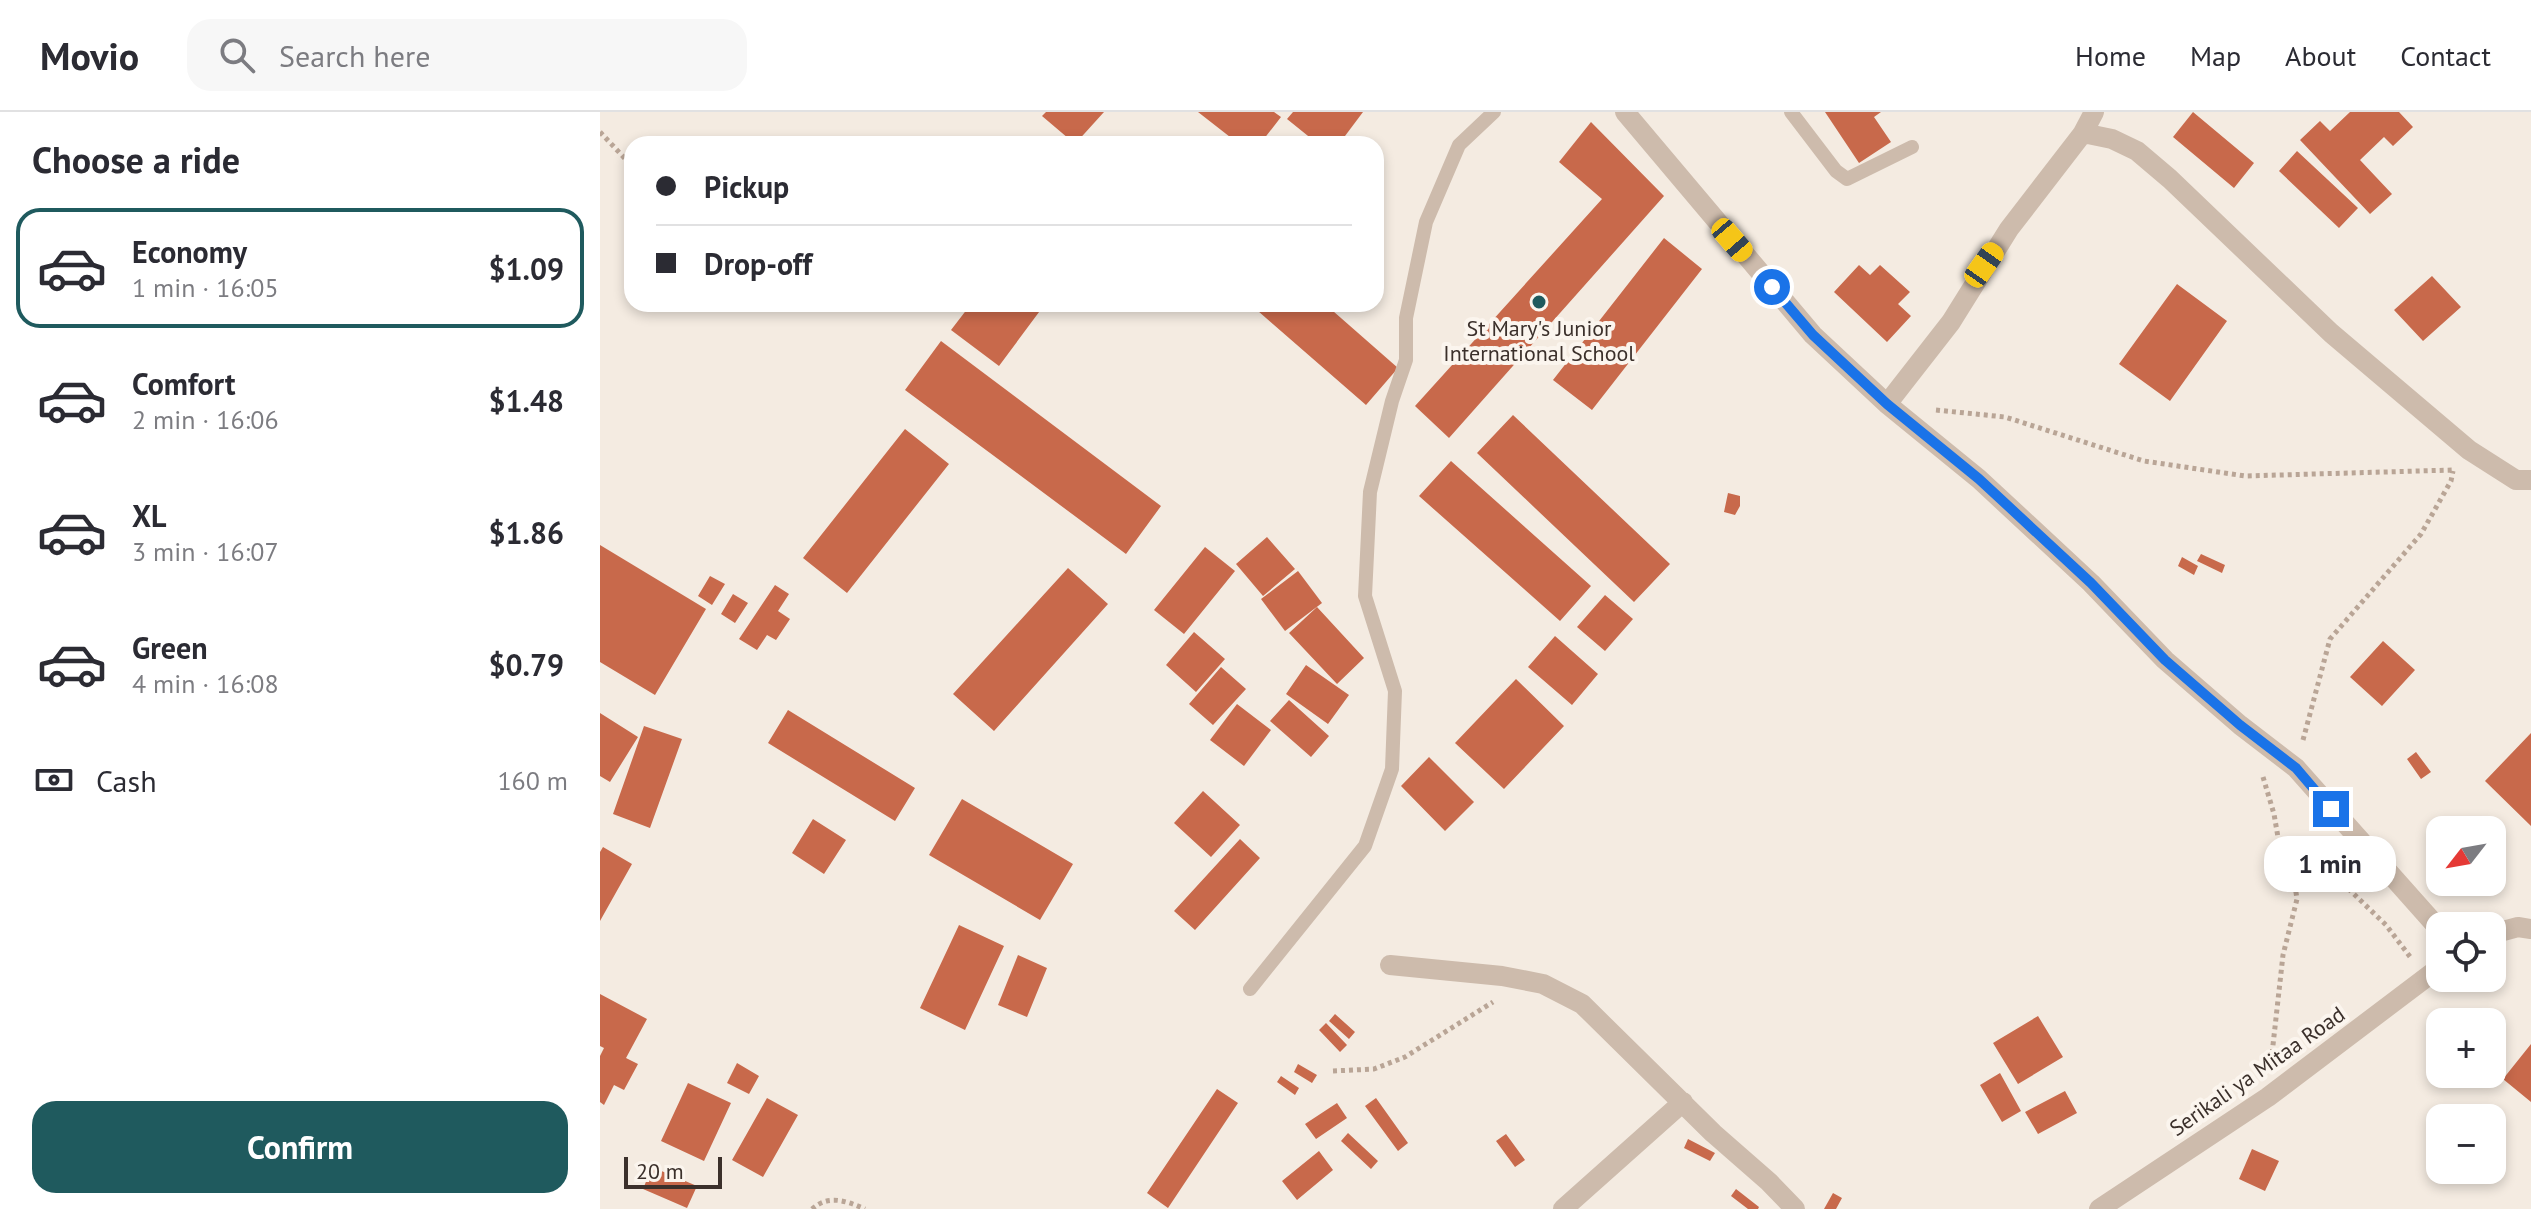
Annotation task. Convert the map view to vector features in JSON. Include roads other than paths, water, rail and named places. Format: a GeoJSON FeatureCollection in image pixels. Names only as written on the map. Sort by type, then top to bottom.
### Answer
{"type":"FeatureCollection","features":[{"type":"Feature","properties":{"kind":"street"},"geometry":{"type":"LineString","coordinates":[[1625,112],[1813,335],[1887,404],[1979,479],[2091,583],[2165,660],[2240,725],[2296,768],[2426,914]]}},
{"type":"Feature","properties":{"kind":"street"},"geometry":{"type":"LineString","coordinates":[[1887,404],[1951,322],[2009,229],[2083,133],[2094,112]]}},
{"type":"Feature","properties":{"kind":"street"},"geometry":{"type":"LineString","coordinates":[[2083,133],[2112,139],[2137,151],[2331,333],[2469,450],[2516,480],[2531,480]]}},
{"type":"Feature","properties":{"kind":"street"},"geometry":{"type":"LineString","coordinates":[[2506,930],[2518,927],[2531,929]]}},
{"type":"Feature","properties":{"kind":"street"},"geometry":{"type":"LineString","coordinates":[[1390,965],[1502,976],[1543,984],[1563,992],[1591,1011],[1795,1209]]}},
{"type":"Feature","properties":{"kind":"street","name":"Serikali ya Mitaa Road"},"geometry":{"type":"LineString","coordinates":[[2099,1209],[2268,1097],[2426,977]]}},
{"type":"Feature","properties":{"kind":"street"},"geometry":{"type":"LineString","coordinates":[[1563,1209],[1683,1102]]}},
{"type":"Feature","properties":{"kind":"lane"},"geometry":{"type":"LineString","coordinates":[[1250,989],[1365,846],[1392,769],[1395,691],[1365,596],[1370,492],[1392,401],[1406,360],[1406,318],[1426,222],[1459,145],[1494,112]]}},
{"type":"Feature","properties":{"kind":"lane"},"geometry":{"type":"LineString","coordinates":[[1791,112],[1836,171],[1847,179],[1912,147]]}},
{"type":"Feature","properties":{"kind":"place","name":"St Mary's Junior International School"},"geometry":{"type":"Point","coordinates":[1539,302]}}]}
